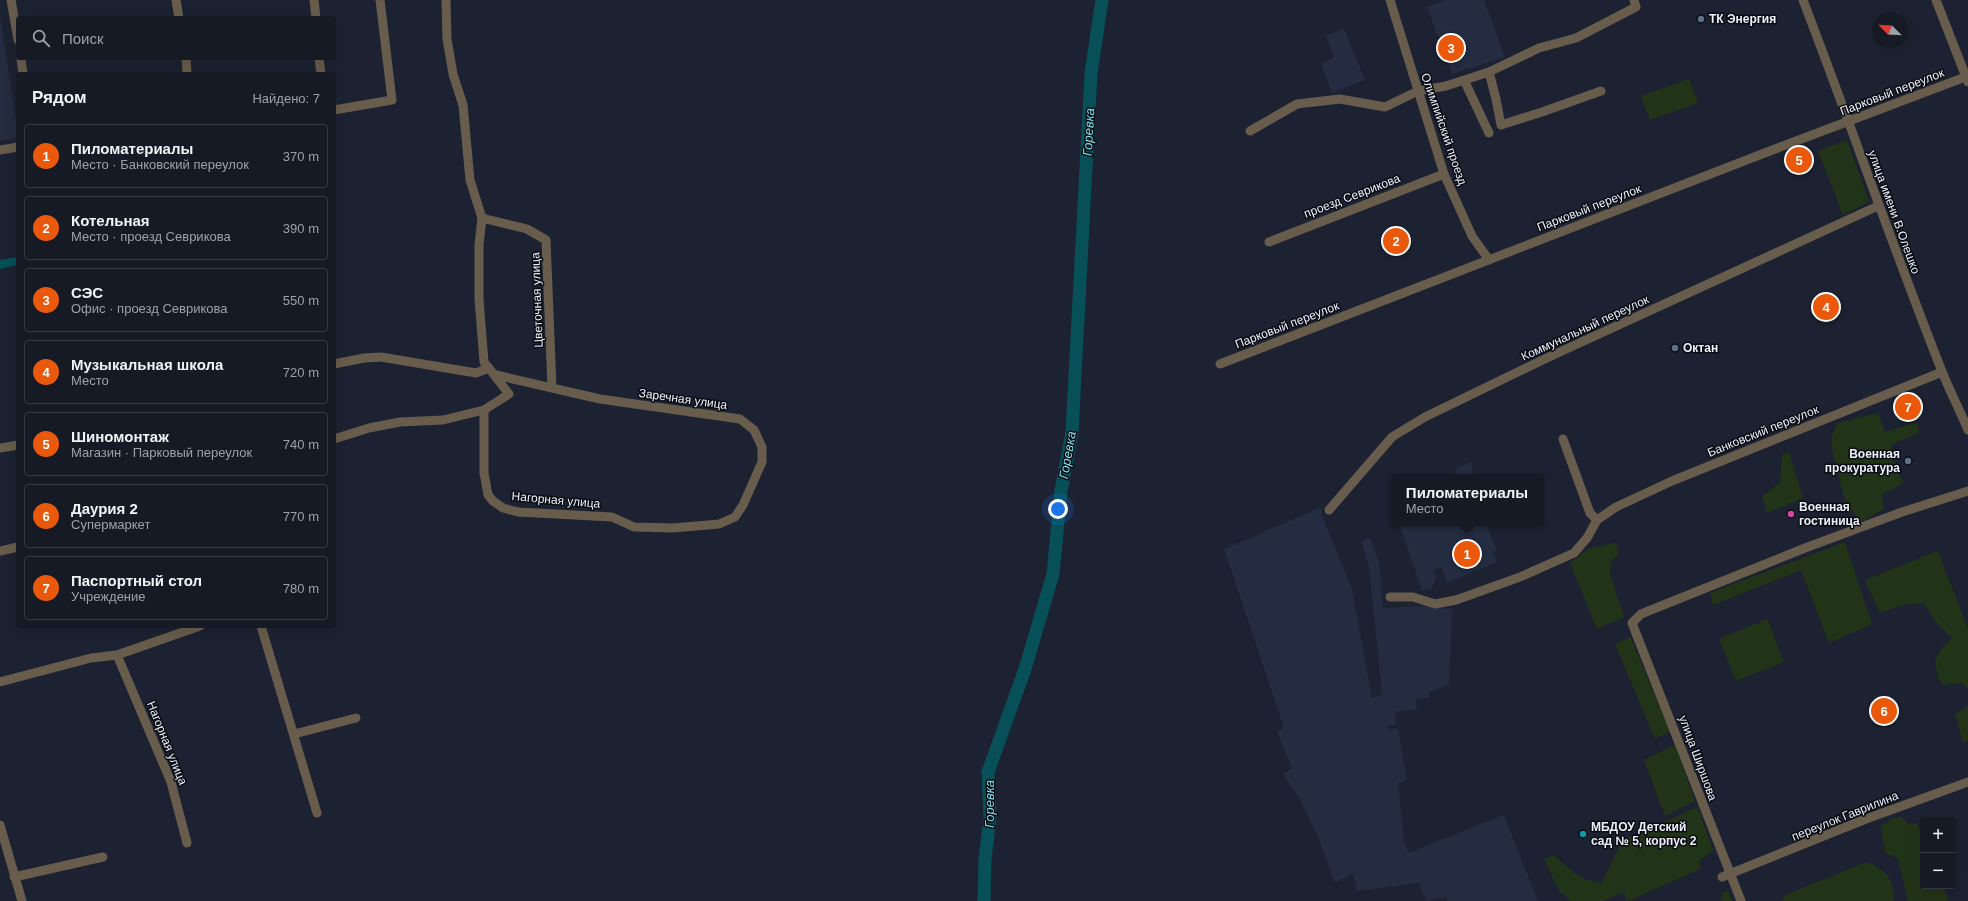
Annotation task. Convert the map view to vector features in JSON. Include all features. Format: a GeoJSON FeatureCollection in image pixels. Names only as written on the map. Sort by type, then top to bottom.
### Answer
{"type":"FeatureCollection","features":[{"type":"Feature","properties":{"kind":"street"},"geometry":{"type":"LineString","coordinates":[[11,0],[16,29]]}},
{"type":"Feature","properties":{"kind":"street"},"geometry":{"type":"LineString","coordinates":[[176,0],[179,16]]}},
{"type":"Feature","properties":{"kind":"street"},"geometry":{"type":"LineString","coordinates":[[314,0],[316,16]]}},
{"type":"Feature","properties":{"kind":"street"},"geometry":{"type":"LineString","coordinates":[[336,110],[392,100],[380,0]]}},
{"type":"Feature","properties":{"kind":"street"},"geometry":{"type":"LineString","coordinates":[[336,438],[369,428],[400,422],[455,418],[484,410],[509,394],[484,362],[479,299],[479,245],[482,218],[470,180],[463,105],[453,74],[447,39],[446,0]]}},
{"type":"Feature","properties":{"kind":"street","name":"Олимпийский проезд"},"geometry":{"type":"LineString","coordinates":[[1390,0],[1444,174],[1472,236],[1489,260]]}},
{"type":"Feature","properties":{"kind":"street"},"geometry":{"type":"LineString","coordinates":[[1250,131],[1297,104],[1340,99],[1385,107],[1418,91],[1464,80],[1489,72],[1539,48],[1576,38],[1636,7],[1634,0]]}},
{"type":"Feature","properties":{"kind":"street","name":"улица имени В.Олешко"},"geometry":{"type":"LineString","coordinates":[[1803,0],[1849,122],[1878,206],[1942,372],[1964,407],[1968,430]]}},
{"type":"Feature","properties":{"kind":"street"},"geometry":{"type":"LineString","coordinates":[[1936,0],[1967,78]]}},
{"type":"Feature","properties":{"kind":"street"},"geometry":{"type":"LineString","coordinates":[[21,60],[23,72]]}},
{"type":"Feature","properties":{"kind":"street"},"geometry":{"type":"LineString","coordinates":[[186,60],[187,72]]}},
{"type":"Feature","properties":{"kind":"street"},"geometry":{"type":"LineString","coordinates":[[319,60],[321,72]]}},
{"type":"Feature","properties":{"kind":"street"},"geometry":{"type":"LineString","coordinates":[[1489,72],[1501,125],[1600,91]]}},
{"type":"Feature","properties":{"kind":"street","name":"Парковый переулок"},"geometry":{"type":"LineString","coordinates":[[1220,364],[1967,78]]}},
{"type":"Feature","properties":{"kind":"street"},"geometry":{"type":"LineString","coordinates":[[1464,80],[1489,133]]}},
{"type":"Feature","properties":{"kind":"street"},"geometry":{"type":"LineString","coordinates":[[0,150],[16,147]]}},
{"type":"Feature","properties":{"kind":"street","name":"проезд Севрикова"},"geometry":{"type":"LineString","coordinates":[[1269,242],[1444,174]]}},
{"type":"Feature","properties":{"kind":"street","name":"Коммунальный переулок"},"geometry":{"type":"LineString","coordinates":[[1329,510],[1392,437],[1425,417],[1550,356],[1878,206]]}},
{"type":"Feature","properties":{"kind":"street","name":"Цветочная улица"},"geometry":{"type":"LineString","coordinates":[[482,218],[527,229],[546,240],[552,388]]}},
{"type":"Feature","properties":{"kind":"street"},"geometry":{"type":"LineString","coordinates":[[336,364],[364,358],[381,357],[476,373],[492,372]]}},
{"type":"Feature","properties":{"kind":"street","name":"Заречная улица"},"geometry":{"type":"LineString","coordinates":[[492,372],[600,399],[740,419],[754,430],[762,447],[762,462],[743,505],[735,517],[719,524]]}},
{"type":"Feature","properties":{"kind":"street","name":"Банковский переулок"},"geometry":{"type":"LineString","coordinates":[[1390,597],[1413,597],[1435,604],[1456,600],[1520,577],[1574,553],[1587,538],[1597,520],[1616,507],[1672,481],[1942,372]]}},
{"type":"Feature","properties":{"kind":"street","name":"Нагорная улица"},"geometry":{"type":"LineString","coordinates":[[484,410],[484,473],[488,495],[503,508],[518,512],[612,517],[634,527],[673,528],[719,524]]}},
{"type":"Feature","properties":{"kind":"street"},"geometry":{"type":"LineString","coordinates":[[1563,439],[1590,513],[1597,520]]}},
{"type":"Feature","properties":{"kind":"street"},"geometry":{"type":"LineString","coordinates":[[0,448],[16,445]]}},
{"type":"Feature","properties":{"kind":"street","name":"улица Ширшова"},"geometry":{"type":"LineString","coordinates":[[1741,901],[1727,875],[1683,750],[1632,623],[1641,614],[1732,577],[1902,512],[1968,491]]}},
{"type":"Feature","properties":{"kind":"street"},"geometry":{"type":"LineString","coordinates":[[0,551],[16,547]]}},
{"type":"Feature","properties":{"kind":"street"},"geometry":{"type":"LineString","coordinates":[[0,682],[91,658],[117,655],[194,628]]}},
{"type":"Feature","properties":{"kind":"street"},"geometry":{"type":"LineString","coordinates":[[262,628],[316,813]]}},
{"type":"Feature","properties":{"kind":"street","name":"Нагорная улица"},"geometry":{"type":"LineString","coordinates":[[117,655],[171,782],[187,843]]}},
{"type":"Feature","properties":{"kind":"street"},"geometry":{"type":"LineString","coordinates":[[294,734],[356,718]]}},
{"type":"Feature","properties":{"kind":"street","name":"переулок Гаврилина"},"geometry":{"type":"LineString","coordinates":[[1727,875],[1866,820],[1968,782]]}},
{"type":"Feature","properties":{"kind":"street"},"geometry":{"type":"LineString","coordinates":[[0,825],[22,901]]}},
{"type":"Feature","properties":{"kind":"street"},"geometry":{"type":"LineString","coordinates":[[14,877],[103,857]]}},
{"type":"Feature","properties":{"kind":"shaded area"},"geometry":{"type":"Polygon","coordinates":[[[1446,0],[1484,0],[1505,57],[1452,74],[1427,7],[1446,0]]]}},
{"type":"Feature","properties":{"kind":"shaded area"},"geometry":{"type":"Polygon","coordinates":[[[0,16],[16,120],[16,138],[0,141],[0,16]]]}},
{"type":"Feature","properties":{"kind":"shaded area"},"geometry":{"type":"Polygon","coordinates":[[[1344,29],[1365,80],[1332,93],[1321,63],[1334,58],[1326,36],[1344,29]]]}},
{"type":"Feature","properties":{"kind":"shaded area"},"geometry":{"type":"Polygon","coordinates":[[[1689,79],[1698,103],[1650,120],[1641,96],[1689,79]]]}},
{"type":"Feature","properties":{"kind":"shaded area"},"geometry":{"type":"Polygon","coordinates":[[[1847,140],[1869,202],[1843,215],[1818,151],[1847,140]]]}},
{"type":"Feature","properties":{"kind":"shaded area"},"geometry":{"type":"Polygon","coordinates":[[[16,257],[16,265],[0,269],[0,260],[16,257]]]}},
{"type":"Feature","properties":{"kind":"shaded area"},"geometry":{"type":"Polygon","coordinates":[[[1878,413],[1885,432],[1916,422],[1920,432],[1892,444],[1895,464],[1904,483],[1881,495],[1884,509],[1860,522],[1845,500],[1833,454],[1831,439],[1837,423],[1878,413]]]}},
{"type":"Feature","properties":{"kind":"shaded area"},"geometry":{"type":"Polygon","coordinates":[[[1789,452],[1803,498],[1767,513],[1762,496],[1780,483],[1782,455],[1789,452]]]}},
{"type":"Feature","properties":{"kind":"shaded area"},"geometry":{"type":"Polygon","coordinates":[[[1472,462],[1473,474],[1455,474],[1457,467],[1472,462]]]}},
{"type":"Feature","properties":{"kind":"shaded area"},"geometry":{"type":"Polygon","coordinates":[[[1319,508],[1322,510],[1321,513],[1352,589],[1372,698],[1382,694],[1369,566],[1361,541],[1370,538],[1379,562],[1383,608],[1421,606],[1452,609],[1449,685],[1429,692],[1429,698],[1416,699],[1417,709],[1395,712],[1396,724],[1388,726],[1389,730],[1398,728],[1407,780],[1398,783],[1404,842],[1409,853],[1504,815],[1538,901],[1447,901],[1446,897],[1426,901],[1419,883],[1357,891],[1353,873],[1335,883],[1318,837],[1298,796],[1283,774],[1292,768],[1277,732],[1284,728],[1224,549],[1319,508]]]}},
{"type":"Feature","properties":{"kind":"shaded area"},"geometry":{"type":"Polygon","coordinates":[[[1400,526],[1487,526],[1497,551],[1493,553],[1497,562],[1447,583],[1441,567],[1433,569],[1436,577],[1432,588],[1422,591],[1400,526]]]}},
{"type":"Feature","properties":{"kind":"shaded area"},"geometry":{"type":"Polygon","coordinates":[[[1845,542],[1872,624],[1829,643],[1801,570],[1713,605],[1710,593],[1845,542]]]}},
{"type":"Feature","properties":{"kind":"shaded area"},"geometry":{"type":"Polygon","coordinates":[[[1616,543],[1619,554],[1611,561],[1610,575],[1624,617],[1597,629],[1570,563],[1590,548],[1616,543]]]}},
{"type":"Feature","properties":{"kind":"shaded area"},"geometry":{"type":"Polygon","coordinates":[[[1938,551],[1968,629],[1968,689],[1962,683],[1943,685],[1938,677],[1935,660],[1942,648],[1952,638],[1935,621],[1925,604],[1908,603],[1880,613],[1865,580],[1938,551]]]}},
{"type":"Feature","properties":{"kind":"shaded area"},"geometry":{"type":"Polygon","coordinates":[[[1767,619],[1784,662],[1736,681],[1719,639],[1767,619]]]}},
{"type":"Feature","properties":{"kind":"shaded area"},"geometry":{"type":"Polygon","coordinates":[[[1630,637],[1670,731],[1655,739],[1615,644],[1630,637]]]}},
{"type":"Feature","properties":{"kind":"shaded area"},"geometry":{"type":"Polygon","coordinates":[[[1968,706],[1968,740],[1963,742],[1955,714],[1968,706]]]}},
{"type":"Feature","properties":{"kind":"shaded area"},"geometry":{"type":"Polygon","coordinates":[[[1675,745],[1695,801],[1665,816],[1644,760],[1675,745]]]}},
{"type":"Feature","properties":{"kind":"shaded area"},"geometry":{"type":"Polygon","coordinates":[[[1698,807],[1713,851],[1699,860],[1700,869],[1628,901],[1623,892],[1603,901],[1571,901],[1559,891],[1544,859],[1553,855],[1578,876],[1601,884],[1623,840],[1698,807]]]}},
{"type":"Feature","properties":{"kind":"shaded area"},"geometry":{"type":"Polygon","coordinates":[[[1902,817],[1908,824],[1917,823],[1920,830],[1920,889],[1944,889],[1949,901],[1908,901],[1898,858],[1885,853],[1881,826],[1893,818],[1902,817]]]}},
{"type":"Feature","properties":{"kind":"shaded area"},"geometry":{"type":"Polygon","coordinates":[[[1867,862],[1880,869],[1888,876],[1892,886],[1894,901],[1782,901],[1785,895],[1867,862]]]}},
{"type":"Feature","properties":{"kind":"shaded area"},"geometry":{"type":"Polygon","coordinates":[[[1728,891],[1732,901],[1721,901],[1722,893],[1728,891]]]}},
{"type":"Feature","properties":{"kind":"waterway","name":"Горевка"},"geometry":{"type":"LineString","coordinates":[[984,901],[985,859],[990,818],[988,772],[1025,669],[1053,574],[1061,491],[1072,432],[1091,73],[1102,0]]}},
{"type":"Feature","properties":{"kind":"place","name":"ТК Энергия"},"geometry":{"type":"Point","coordinates":[1701,19]}},
{"type":"Feature","properties":{"kind":"place","name":"СЭС"},"geometry":{"type":"Point","coordinates":[1451,48]}},
{"type":"Feature","properties":{"kind":"place","name":"Шиномонтаж"},"geometry":{"type":"Point","coordinates":[1799,160]}},
{"type":"Feature","properties":{"kind":"place","name":"Котельная"},"geometry":{"type":"Point","coordinates":[1396,241]}},
{"type":"Feature","properties":{"kind":"place","name":"Музыкальная школа"},"geometry":{"type":"Point","coordinates":[1826,307]}},
{"type":"Feature","properties":{"kind":"place","name":"Октан"},"geometry":{"type":"Point","coordinates":[1675,348]}},
{"type":"Feature","properties":{"kind":"place","name":"Паспортный стол"},"geometry":{"type":"Point","coordinates":[1908,407]}},
{"type":"Feature","properties":{"kind":"place","name":"Военная прокуратура"},"geometry":{"type":"Point","coordinates":[1908,461]}},
{"type":"Feature","properties":{"kind":"place","name":"Военная гостиница"},"geometry":{"type":"Point","coordinates":[1791,514]}},
{"type":"Feature","properties":{"kind":"place","name":"Пиломатериалы"},"geometry":{"type":"Point","coordinates":[1467,554]}},
{"type":"Feature","properties":{"kind":"place","name":"Даурия 2"},"geometry":{"type":"Point","coordinates":[1884,711]}},
{"type":"Feature","properties":{"kind":"place","name":"МБДОУ Детский сад № 5, корпус 2"},"geometry":{"type":"Point","coordinates":[1583,834]}}]}
